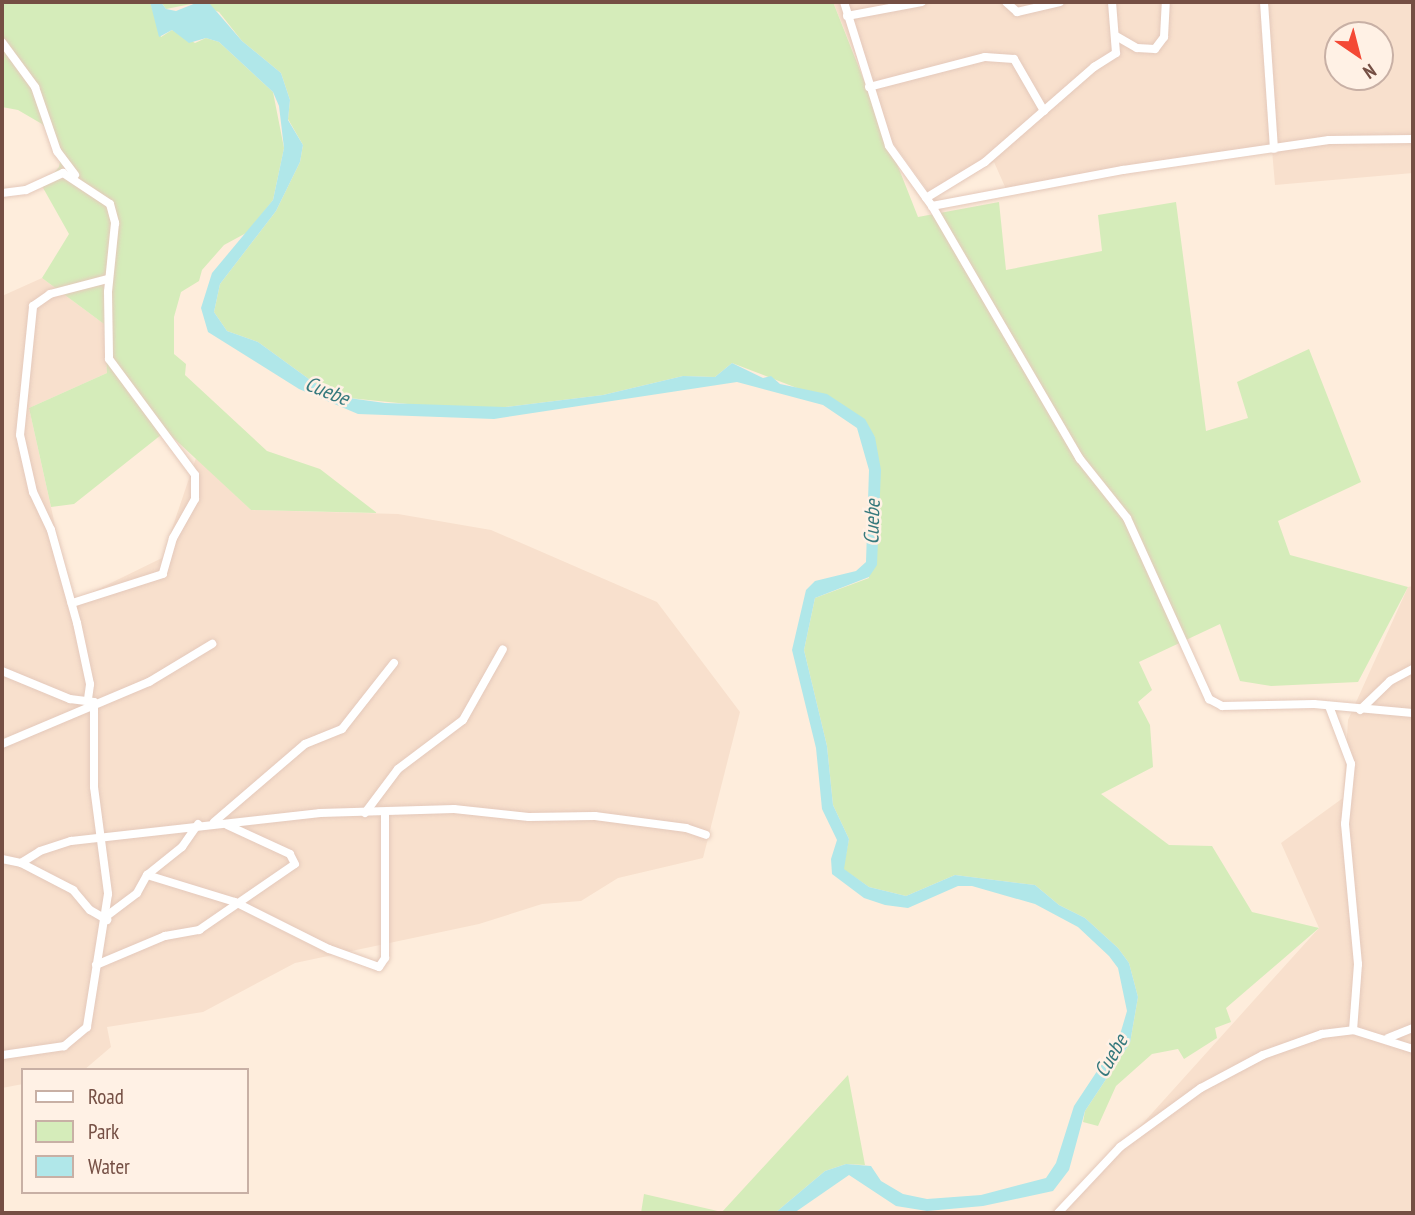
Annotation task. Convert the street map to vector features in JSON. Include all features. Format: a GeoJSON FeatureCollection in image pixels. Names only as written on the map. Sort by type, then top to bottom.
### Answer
{"type":"FeatureCollection","features":[{"type":"Feature","properties":{"kind":"street"},"geometry":{"type":"LineString","coordinates":[[844,2],[889,146],[929,202],[1072,447],[1127,518],[1209,699],[1222,706],[1329,706],[1413,713]]}},
{"type":"Feature","properties":{"kind":"street"},"geometry":{"type":"LineString","coordinates":[[847,16],[922,2]]}},
{"type":"Feature","properties":{"kind":"street"},"geometry":{"type":"LineString","coordinates":[[1006,2],[1017,12],[1060,2]]}},
{"type":"Feature","properties":{"kind":"street"},"geometry":{"type":"LineString","coordinates":[[929,202],[942,187],[985,162],[1116,53],[1112,2]]}},
{"type":"Feature","properties":{"kind":"street"},"geometry":{"type":"LineString","coordinates":[[1116,36],[1137,48],[1155,49],[1164,37],[1167,2]]}},
{"type":"Feature","properties":{"kind":"street"},"geometry":{"type":"LineString","coordinates":[[1264,2],[1274,149]]}},
{"type":"Feature","properties":{"kind":"street"},"geometry":{"type":"LineString","coordinates":[[2,42],[35,87],[57,150],[76,178],[110,204],[113,212],[108,279],[110,363],[191,468],[195,499],[173,538],[170,564],[163,574],[72,603]]}},
{"type":"Feature","properties":{"kind":"street"},"geometry":{"type":"LineString","coordinates":[[869,87],[985,57],[1014,59],[1044,111]]}},
{"type":"Feature","properties":{"kind":"street"},"geometry":{"type":"LineString","coordinates":[[1275,136],[1285,147]]}},
{"type":"Feature","properties":{"kind":"street"},"geometry":{"type":"LineString","coordinates":[[929,202],[1329,140],[1413,139]]}},
{"type":"Feature","properties":{"kind":"street"},"geometry":{"type":"LineString","coordinates":[[2,193],[26,191],[57,174],[76,178]]}},
{"type":"Feature","properties":{"kind":"street"},"geometry":{"type":"LineString","coordinates":[[917,184],[942,187]]}},
{"type":"Feature","properties":{"kind":"street"},"geometry":{"type":"LineString","coordinates":[[2,1055],[64,1046],[84,1031],[107,918],[106,872],[98,839],[90,684],[72,603],[23,452],[24,368],[33,306],[50,294],[108,279]]}},
{"type":"Feature","properties":{"kind":"street"},"geometry":{"type":"LineString","coordinates":[[2,744],[79,709],[91,700],[149,682],[212,644]]}},
{"type":"Feature","properties":{"kind":"street"},"geometry":{"type":"LineString","coordinates":[[365,813],[398,769],[463,720],[503,649]]}},
{"type":"Feature","properties":{"kind":"street"},"geometry":{"type":"LineString","coordinates":[[214,822],[305,744],[342,729],[394,663]]}},
{"type":"Feature","properties":{"kind":"street"},"geometry":{"type":"LineString","coordinates":[[1360,710],[1390,681],[1413,669]]}},
{"type":"Feature","properties":{"kind":"street"},"geometry":{"type":"LineString","coordinates":[[2,671],[70,699],[91,700]]}},
{"type":"Feature","properties":{"kind":"street"},"geometry":{"type":"LineString","coordinates":[[70,699],[93,723]]}},
{"type":"Feature","properties":{"kind":"street"},"geometry":{"type":"LineString","coordinates":[[1329,706],[1351,764],[1345,824],[1358,964],[1353,1030]]}},
{"type":"Feature","properties":{"kind":"street"},"geometry":{"type":"LineString","coordinates":[[227,825],[320,813],[454,809],[529,817],[595,816],[686,828],[706,835]]}},
{"type":"Feature","properties":{"kind":"street"},"geometry":{"type":"LineString","coordinates":[[147,875],[235,902],[329,949],[380,967],[385,958],[385,813]]}},
{"type":"Feature","properties":{"kind":"street"},"geometry":{"type":"LineString","coordinates":[[21,863],[60,844],[214,822],[227,825],[296,861],[199,930],[166,936],[96,965]]}},
{"type":"Feature","properties":{"kind":"street"},"geometry":{"type":"LineString","coordinates":[[107,918],[137,893],[147,875],[182,847],[198,824]]}},
{"type":"Feature","properties":{"kind":"street"},"geometry":{"type":"LineString","coordinates":[[2,859],[21,863],[73,890],[90,910],[107,918]]}},
{"type":"Feature","properties":{"kind":"street"},"geometry":{"type":"LineString","coordinates":[[1388,1038],[1413,1028]]}},
{"type":"Feature","properties":{"kind":"street"},"geometry":{"type":"LineString","coordinates":[[1058,1213],[1112,1153],[1210,1082],[1263,1055],[1322,1034],[1353,1030],[1388,1038],[1413,1049]]}},
{"type":"Feature","properties":{"kind":"shaded area"},"geometry":{"type":"Polygon","coordinates":[[[833,2],[1413,2],[1413,173],[1275,185],[1272,150],[1006,189],[994,162],[933,198],[888,136],[833,2]]]}},
{"type":"Feature","properties":{"kind":"shaded area"},"geometry":{"type":"Polygon","coordinates":[[[42,278],[104,324],[107,373],[29,408],[72,602],[162,558],[196,458],[251,510],[398,514],[491,530],[657,602],[740,712],[703,858],[618,878],[581,901],[542,904],[479,924],[295,963],[203,1012],[107,1027],[111,1047],[86,1068],[21,1068],[21,1084],[2,1088],[2,296],[42,278]]]}},
{"type":"Feature","properties":{"kind":"shaded area"},"geometry":{"type":"Polygon","coordinates":[[[1413,586],[1413,1213],[1062,1213],[1319,928],[1281,843],[1343,798],[1348,720],[1408,587],[1413,586]]]}},
{"type":"Feature","properties":{"kind":"green space"},"geometry":{"type":"Polygon","coordinates":[[[2,2],[150,2],[161,37],[172,30],[195,43],[206,38],[219,42],[273,92],[284,148],[273,200],[248,232],[224,245],[202,270],[199,281],[181,292],[174,317],[174,354],[186,364],[185,375],[267,451],[320,469],[377,513],[251,510],[166,431],[74,504],[51,507],[29,408],[107,373],[104,324],[42,278],[69,234],[42,186],[59,167],[62,151],[42,124],[18,110],[2,107],[2,2]]]}},
{"type":"Feature","properties":{"kind":"green space"},"geometry":{"type":"Polygon","coordinates":[[[161,2],[833,2],[918,217],[999,202],[1006,270],[1102,251],[1098,215],[1176,202],[1206,431],[1248,418],[1237,382],[1309,349],[1361,482],[1278,521],[1290,555],[1408,587],[1358,682],[1271,686],[1240,681],[1220,624],[1139,662],[1152,690],[1138,702],[1150,725],[1153,767],[1101,794],[1169,845],[1212,846],[1252,912],[1319,928],[1226,1008],[1231,1022],[1215,1028],[1217,1038],[1184,1059],[1178,1049],[1152,1054],[1116,1086],[1098,1126],[1083,1122],[1085,1111],[1130,1043],[1138,997],[1129,963],[1118,948],[1085,918],[1059,905],[1035,885],[955,875],[906,896],[869,887],[843,869],[849,839],[833,805],[827,746],[804,650],[815,598],[869,578],[875,437],[797,388],[732,363],[715,377],[683,376],[603,395],[505,407],[447,408],[349,398],[313,382],[258,342],[227,331],[214,312],[220,284],[276,211],[300,162],[303,145],[288,119],[290,100],[281,73],[242,41],[219,12],[196,3],[166,9],[161,2]]]}},
{"type":"Feature","properties":{"kind":"green space"},"geometry":{"type":"Polygon","coordinates":[[[848,1075],[865,1165],[846,1164],[825,1171],[775,1213],[641,1213],[644,1194],[722,1212],[848,1075]]]}},
{"type":"Feature","properties":{"kind":"water","name":"Cuebe"},"geometry":{"type":"Polygon","coordinates":[[[150,2],[161,2],[166,9],[176,11],[196,3],[210,4],[242,41],[281,73],[290,100],[288,120],[303,145],[300,162],[276,211],[220,284],[214,312],[227,331],[258,342],[313,382],[349,398],[385,403],[505,407],[603,395],[683,376],[715,377],[732,363],[763,378],[771,376],[780,384],[827,394],[865,419],[875,437],[881,470],[877,565],[869,577],[815,598],[804,650],[827,746],[833,805],[849,839],[844,869],[869,887],[906,896],[955,875],[1035,885],[1059,905],[1085,918],[1118,948],[1129,963],[1138,997],[1130,1043],[1085,1111],[1069,1170],[1053,1191],[983,1206],[927,1211],[896,1206],[849,1175],[794,1213],[775,1213],[825,1171],[846,1164],[871,1166],[881,1181],[903,1194],[927,1199],[981,1195],[1046,1178],[1056,1163],[1074,1106],[1119,1038],[1127,1011],[1118,968],[1109,956],[1078,927],[1035,904],[972,886],[958,886],[908,908],[885,905],[864,898],[832,874],[831,859],[837,840],[822,809],[816,748],[792,650],[806,590],[815,581],[856,571],[866,562],[869,470],[857,428],[823,405],[737,382],[494,419],[358,414],[299,389],[208,332],[201,308],[212,273],[273,200],[284,148],[279,106],[273,92],[219,42],[206,38],[189,43],[172,30],[159,37],[150,2]]]}}]}
